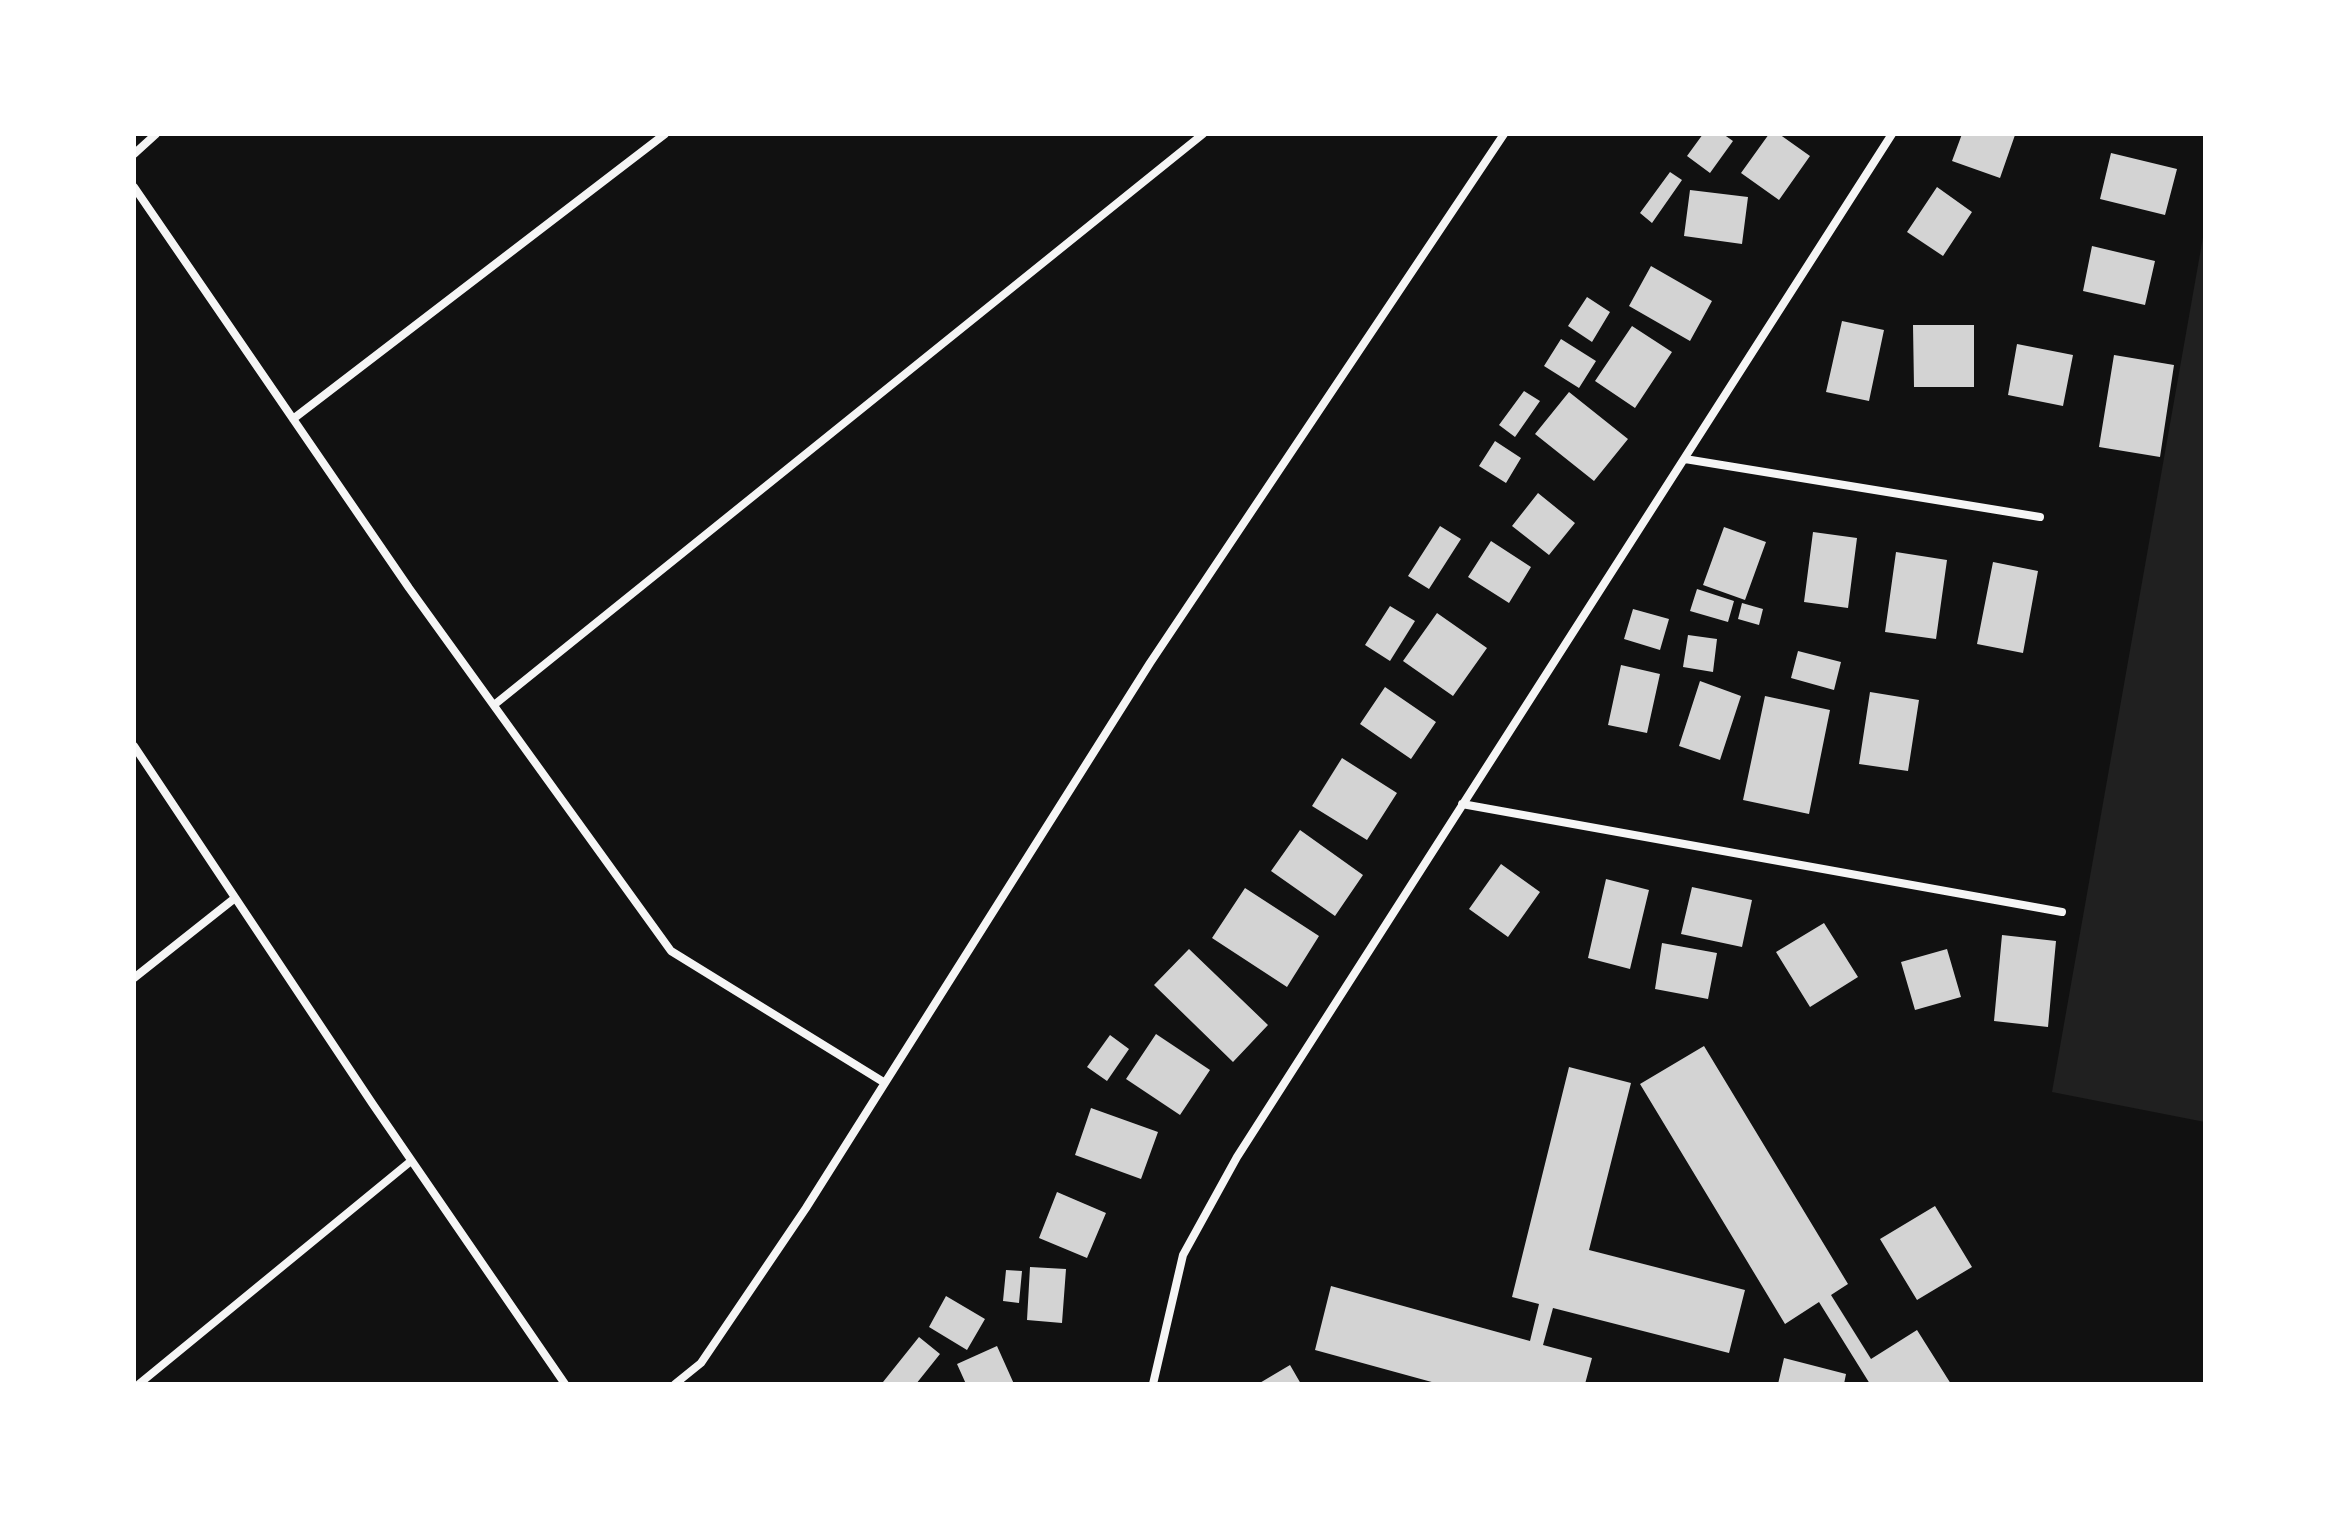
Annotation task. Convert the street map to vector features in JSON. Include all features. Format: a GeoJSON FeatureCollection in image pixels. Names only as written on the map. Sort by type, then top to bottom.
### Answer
{"type":"FeatureCollection","features":[{"type":"Feature","properties":{"kind":"street"},"geometry":{"type":"LineString","coordinates":[[134,154],[156,134]]}},
{"type":"Feature","properties":{"kind":"street"},"geometry":{"type":"LineString","coordinates":[[293,419],[665,134]]}},
{"type":"Feature","properties":{"kind":"street"},"geometry":{"type":"LineString","coordinates":[[494,705],[1203,134]]}},
{"type":"Feature","properties":{"kind":"street"},"geometry":{"type":"LineString","coordinates":[[675,1384],[701,1363],[806,1208],[1150,663],[1504,134]]}},
{"type":"Feature","properties":{"kind":"street"},"geometry":{"type":"LineString","coordinates":[[1153,1384],[1183,1255],[1237,1157],[1892,134]]}},
{"type":"Feature","properties":{"kind":"street"},"geometry":{"type":"LineString","coordinates":[[134,187],[409,588],[671,951],[885,1083]]}},
{"type":"Feature","properties":{"kind":"street"},"geometry":{"type":"LineString","coordinates":[[1685,459],[2040,517]]}},
{"type":"Feature","properties":{"kind":"street"},"geometry":{"type":"LineString","coordinates":[[134,746],[411,1161],[565,1384]]}},
{"type":"Feature","properties":{"kind":"street"},"geometry":{"type":"LineString","coordinates":[[1462,804],[2062,912]]}},
{"type":"Feature","properties":{"kind":"street"},"geometry":{"type":"LineString","coordinates":[[134,978],[235,898]]}},
{"type":"Feature","properties":{"kind":"street"},"geometry":{"type":"LineString","coordinates":[[139,1384],[411,1161]]}},
{"type":"Feature","properties":{"kind":"shaded area"},"geometry":{"type":"Polygon","coordinates":[[[2205,226],[2205,1122],[2052,1092],[2205,226]]]}},
{"type":"Feature","properties":{"kind":"building"},"geometry":{"type":"Polygon","coordinates":[[[1703,134],[1723,134],[1733,141],[1710,173],[1687,156],[1703,134]]]}},
{"type":"Feature","properties":{"kind":"building"},"geometry":{"type":"Polygon","coordinates":[[[1769,134],[1779,134],[1810,156],[1779,200],[1741,173],[1769,134]]]}},
{"type":"Feature","properties":{"kind":"building"},"geometry":{"type":"Polygon","coordinates":[[[1962,134],[2015,135],[2000,178],[1952,161],[1962,134]]]}},
{"type":"Feature","properties":{"kind":"building"},"geometry":{"type":"Polygon","coordinates":[[[2111,153],[2177,169],[2165,215],[2100,199],[2111,153]]]}},
{"type":"Feature","properties":{"kind":"building"},"geometry":{"type":"Polygon","coordinates":[[[1670,172],[1682,180],[1652,223],[1640,213],[1670,172]]]}},
{"type":"Feature","properties":{"kind":"building"},"geometry":{"type":"Polygon","coordinates":[[[1937,187],[1972,212],[1943,256],[1907,232],[1937,187]]]}},
{"type":"Feature","properties":{"kind":"building"},"geometry":{"type":"Polygon","coordinates":[[[1690,190],[1748,197],[1742,244],[1684,236],[1690,190]]]}},
{"type":"Feature","properties":{"kind":"building"},"geometry":{"type":"Polygon","coordinates":[[[2092,246],[2155,261],[2145,305],[2083,291],[2092,246]]]}},
{"type":"Feature","properties":{"kind":"building"},"geometry":{"type":"Polygon","coordinates":[[[1651,266],[1712,301],[1690,341],[1629,306],[1651,266]]]}},
{"type":"Feature","properties":{"kind":"building"},"geometry":{"type":"Polygon","coordinates":[[[1587,297],[1610,312],[1592,342],[1568,326],[1587,297]]]}},
{"type":"Feature","properties":{"kind":"building"},"geometry":{"type":"Polygon","coordinates":[[[1842,321],[1884,330],[1869,401],[1826,392],[1842,321]]]}},
{"type":"Feature","properties":{"kind":"building"},"geometry":{"type":"Polygon","coordinates":[[[1913,325],[1974,325],[1974,387],[1914,387],[1913,325]]]}},
{"type":"Feature","properties":{"kind":"building"},"geometry":{"type":"Polygon","coordinates":[[[1632,326],[1672,352],[1635,408],[1595,381],[1632,326]]]}},
{"type":"Feature","properties":{"kind":"building"},"geometry":{"type":"Polygon","coordinates":[[[1561,339],[1596,361],[1579,388],[1544,366],[1561,339]]]}},
{"type":"Feature","properties":{"kind":"building"},"geometry":{"type":"Polygon","coordinates":[[[2017,344],[2073,355],[2063,406],[2008,395],[2017,344]]]}},
{"type":"Feature","properties":{"kind":"building"},"geometry":{"type":"Polygon","coordinates":[[[2114,355],[2174,365],[2160,457],[2099,447],[2114,355]]]}},
{"type":"Feature","properties":{"kind":"building"},"geometry":{"type":"Polygon","coordinates":[[[1524,391],[1540,401],[1515,437],[1499,425],[1524,391]]]}},
{"type":"Feature","properties":{"kind":"building"},"geometry":{"type":"Polygon","coordinates":[[[1569,392],[1628,439],[1594,481],[1535,434],[1569,392]]]}},
{"type":"Feature","properties":{"kind":"building"},"geometry":{"type":"Polygon","coordinates":[[[1495,441],[1521,458],[1506,483],[1479,466],[1495,441]]]}},
{"type":"Feature","properties":{"kind":"building"},"geometry":{"type":"Polygon","coordinates":[[[1538,493],[1575,523],[1549,555],[1512,526],[1538,493]]]}},
{"type":"Feature","properties":{"kind":"building"},"geometry":{"type":"Polygon","coordinates":[[[1440,526],[1461,539],[1429,589],[1408,576],[1440,526]]]}},
{"type":"Feature","properties":{"kind":"building"},"geometry":{"type":"Polygon","coordinates":[[[1724,527],[1766,542],[1745,600],[1703,585],[1724,527]]]}},
{"type":"Feature","properties":{"kind":"building"},"geometry":{"type":"Polygon","coordinates":[[[1813,532],[1857,538],[1848,608],[1804,602],[1813,532]]]}},
{"type":"Feature","properties":{"kind":"building"},"geometry":{"type":"Polygon","coordinates":[[[1491,541],[1531,567],[1509,603],[1468,577],[1491,541]]]}},
{"type":"Feature","properties":{"kind":"building"},"geometry":{"type":"Polygon","coordinates":[[[1896,552],[1947,560],[1936,639],[1885,632],[1896,552]]]}},
{"type":"Feature","properties":{"kind":"building"},"geometry":{"type":"Polygon","coordinates":[[[1993,562],[2038,571],[2023,653],[1977,644],[1993,562]]]}},
{"type":"Feature","properties":{"kind":"building"},"geometry":{"type":"Polygon","coordinates":[[[1697,589],[1734,601],[1728,622],[1690,611],[1697,589]]]}},
{"type":"Feature","properties":{"kind":"building"},"geometry":{"type":"Polygon","coordinates":[[[1742,603],[1763,609],[1759,625],[1738,619],[1742,603]]]}},
{"type":"Feature","properties":{"kind":"building"},"geometry":{"type":"Polygon","coordinates":[[[1390,606],[1415,621],[1390,661],[1365,645],[1390,606]]]}},
{"type":"Feature","properties":{"kind":"building"},"geometry":{"type":"Polygon","coordinates":[[[1633,609],[1669,619],[1660,650],[1624,639],[1633,609]]]}},
{"type":"Feature","properties":{"kind":"building"},"geometry":{"type":"Polygon","coordinates":[[[1437,613],[1487,648],[1453,696],[1403,661],[1437,613]]]}},
{"type":"Feature","properties":{"kind":"building"},"geometry":{"type":"Polygon","coordinates":[[[1688,635],[1717,639],[1713,672],[1683,667],[1688,635]]]}},
{"type":"Feature","properties":{"kind":"building"},"geometry":{"type":"Polygon","coordinates":[[[1798,651],[1841,662],[1834,690],[1791,678],[1798,651]]]}},
{"type":"Feature","properties":{"kind":"building"},"geometry":{"type":"Polygon","coordinates":[[[1621,665],[1660,674],[1647,733],[1608,725],[1621,665]]]}},
{"type":"Feature","properties":{"kind":"building"},"geometry":{"type":"Polygon","coordinates":[[[1700,681],[1741,696],[1720,760],[1679,746],[1700,681]]]}},
{"type":"Feature","properties":{"kind":"building"},"geometry":{"type":"Polygon","coordinates":[[[1385,687],[1436,722],[1411,759],[1360,724],[1385,687]]]}},
{"type":"Feature","properties":{"kind":"building"},"geometry":{"type":"Polygon","coordinates":[[[1870,692],[1919,700],[1908,771],[1859,764],[1870,692]]]}},
{"type":"Feature","properties":{"kind":"building"},"geometry":{"type":"Polygon","coordinates":[[[1765,696],[1830,710],[1809,814],[1743,800],[1765,696]]]}},
{"type":"Feature","properties":{"kind":"building"},"geometry":{"type":"Polygon","coordinates":[[[1342,758],[1397,793],[1367,840],[1312,806],[1342,758]]]}},
{"type":"Feature","properties":{"kind":"building"},"geometry":{"type":"Polygon","coordinates":[[[1300,830],[1363,875],[1335,916],[1271,871],[1300,830]]]}},
{"type":"Feature","properties":{"kind":"building"},"geometry":{"type":"Polygon","coordinates":[[[1501,864],[1540,892],[1508,937],[1469,909],[1501,864]]]}},
{"type":"Feature","properties":{"kind":"building"},"geometry":{"type":"Polygon","coordinates":[[[1606,879],[1649,890],[1630,969],[1588,958],[1606,879]]]}},
{"type":"Feature","properties":{"kind":"building"},"geometry":{"type":"Polygon","coordinates":[[[1692,887],[1752,900],[1742,947],[1681,934],[1692,887]]]}},
{"type":"Feature","properties":{"kind":"building"},"geometry":{"type":"Polygon","coordinates":[[[1245,888],[1319,936],[1287,987],[1212,938],[1245,888]]]}},
{"type":"Feature","properties":{"kind":"building"},"geometry":{"type":"Polygon","coordinates":[[[1824,923],[1858,977],[1810,1007],[1776,952],[1824,923]]]}},
{"type":"Feature","properties":{"kind":"building"},"geometry":{"type":"Polygon","coordinates":[[[2002,935],[2056,941],[2048,1027],[1994,1021],[2002,935]]]}},
{"type":"Feature","properties":{"kind":"building"},"geometry":{"type":"Polygon","coordinates":[[[1662,943],[1717,953],[1708,999],[1655,989],[1662,943]]]}},
{"type":"Feature","properties":{"kind":"building"},"geometry":{"type":"Polygon","coordinates":[[[1189,949],[1268,1025],[1233,1062],[1154,985],[1189,949]]]}},
{"type":"Feature","properties":{"kind":"building"},"geometry":{"type":"Polygon","coordinates":[[[1947,949],[1961,997],[1915,1010],[1901,962],[1947,949]]]}},
{"type":"Feature","properties":{"kind":"building"},"geometry":{"type":"Polygon","coordinates":[[[1156,1034],[1210,1070],[1180,1115],[1126,1079],[1156,1034]]]}},
{"type":"Feature","properties":{"kind":"building"},"geometry":{"type":"Polygon","coordinates":[[[1110,1035],[1129,1049],[1107,1081],[1087,1067],[1110,1035]]]}},
{"type":"Feature","properties":{"kind":"building"},"geometry":{"type":"Polygon","coordinates":[[[1704,1046],[1848,1284],[1831,1295],[1871,1359],[1917,1330],[1951,1384],[1870,1384],[1819,1302],[1785,1324],[1640,1084],[1704,1046]]]}},
{"type":"Feature","properties":{"kind":"building"},"geometry":{"type":"Polygon","coordinates":[[[1569,1067],[1631,1083],[1589,1250],[1745,1290],[1729,1353],[1553,1308],[1543,1345],[1592,1358],[1585,1384],[1439,1384],[1315,1350],[1331,1286],[1530,1341],[1539,1304],[1512,1297],[1569,1067]]]}},
{"type":"Feature","properties":{"kind":"building"},"geometry":{"type":"Polygon","coordinates":[[[1091,1108],[1158,1132],[1141,1179],[1075,1155],[1091,1108]]]}},
{"type":"Feature","properties":{"kind":"building"},"geometry":{"type":"Polygon","coordinates":[[[1057,1192],[1106,1213],[1087,1258],[1039,1238],[1057,1192]]]}},
{"type":"Feature","properties":{"kind":"building"},"geometry":{"type":"Polygon","coordinates":[[[1935,1206],[1972,1267],[1917,1300],[1880,1239],[1935,1206]]]}},
{"type":"Feature","properties":{"kind":"building"},"geometry":{"type":"Polygon","coordinates":[[[1030,1267],[1066,1269],[1062,1323],[1027,1320],[1030,1267]]]}},
{"type":"Feature","properties":{"kind":"building"},"geometry":{"type":"Polygon","coordinates":[[[1006,1270],[1022,1271],[1019,1303],[1003,1301],[1006,1270]]]}},
{"type":"Feature","properties":{"kind":"building"},"geometry":{"type":"Polygon","coordinates":[[[946,1296],[985,1319],[967,1350],[929,1327],[946,1296]]]}},
{"type":"Feature","properties":{"kind":"building"},"geometry":{"type":"Polygon","coordinates":[[[919,1337],[940,1354],[916,1384],[883,1382],[919,1337]]]}},
{"type":"Feature","properties":{"kind":"building"},"geometry":{"type":"Polygon","coordinates":[[[997,1346],[1014,1384],[966,1384],[957,1364],[997,1346]]]}},
{"type":"Feature","properties":{"kind":"building"},"geometry":{"type":"Polygon","coordinates":[[[1784,1358],[1846,1374],[1844,1384],[1778,1384],[1784,1358]]]}},
{"type":"Feature","properties":{"kind":"building"},"geometry":{"type":"Polygon","coordinates":[[[1290,1365],[1301,1384],[1258,1384],[1290,1365]]]}}]}
